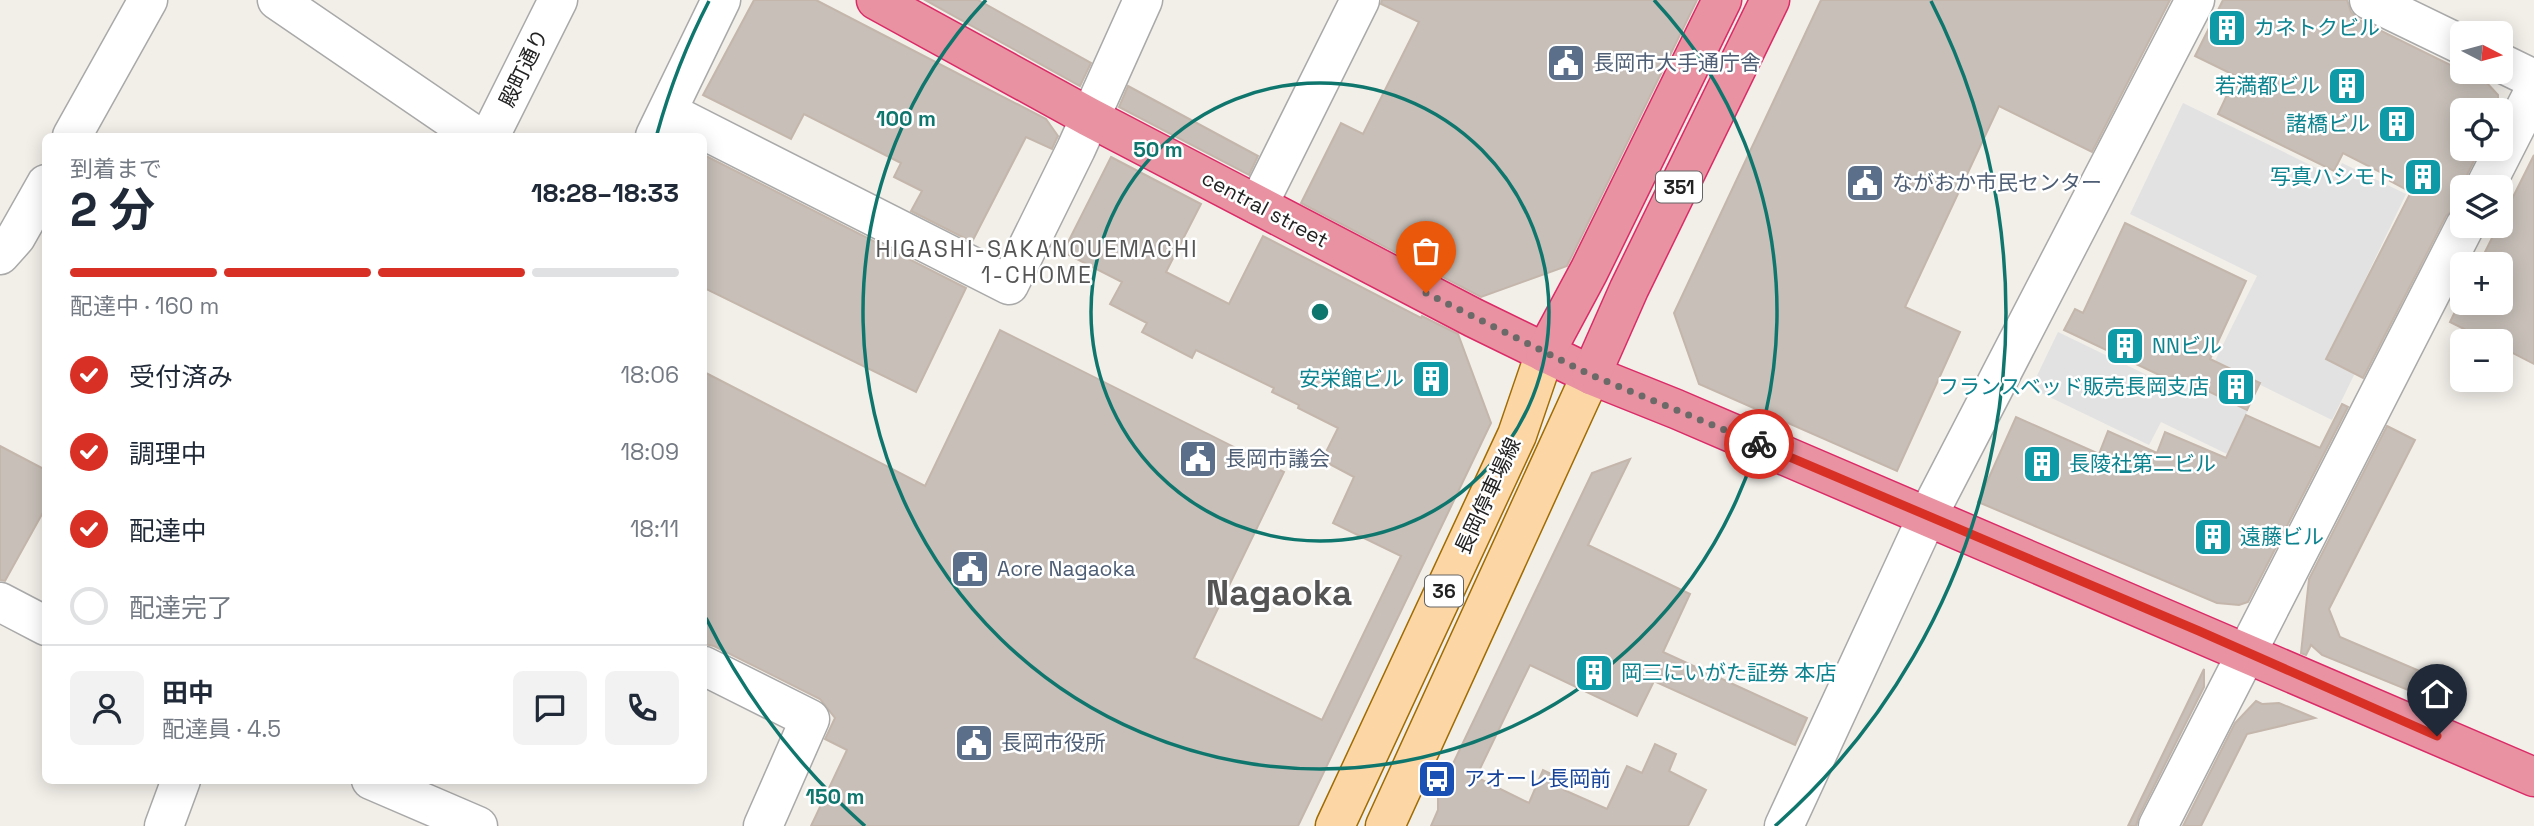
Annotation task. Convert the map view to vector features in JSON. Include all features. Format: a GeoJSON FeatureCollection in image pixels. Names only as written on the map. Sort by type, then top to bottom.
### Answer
{"type":"FeatureCollection","features":[{"type":"Feature","properties":{"kind":"highway","name":"central street"},"geometry":{"type":"LineString","coordinates":[[876,0],[924,11],[1089,117],[1591,375],[2199,631],[2534,777]]}},
{"type":"Feature","properties":{"kind":"highway","name":"351"},"geometry":{"type":"LineString","coordinates":[[1545,353],[1590,271],[1722,0]]}},
{"type":"Feature","properties":{"kind":"highway","name":"351"},"geometry":{"type":"LineString","coordinates":[[1591,375],[1629,289],[1770,0]]}},
{"type":"Feature","properties":{"kind":"main road","name":"長岡停車場線"},"geometry":{"type":"LineString","coordinates":[[1335,826],[1517,435],[1545,353]]}},
{"type":"Feature","properties":{"kind":"main road","name":"長岡停車場線"},"geometry":{"type":"LineString","coordinates":[[1391,824],[1591,375]]}},
{"type":"Feature","properties":{"kind":"street"},"geometry":{"type":"LineString","coordinates":[[74,133],[148,0]]}},
{"type":"Feature","properties":{"kind":"street"},"geometry":{"type":"LineString","coordinates":[[277,0],[472,133]]}},
{"type":"Feature","properties":{"kind":"street","name":"殿町通り"},"geometry":{"type":"LineString","coordinates":[[492,133],[558,0]]}},
{"type":"Feature","properties":{"kind":"street"},"geometry":{"type":"LineString","coordinates":[[681,133],[662,124],[720,0]]}},
{"type":"Feature","properties":{"kind":"street"},"geometry":{"type":"LineString","coordinates":[[707,145],[1009,285],[1076,149],[1143,0]]}},
{"type":"Feature","properties":{"kind":"street"},"geometry":{"type":"LineString","coordinates":[[1258,205],[1360,0]]}},
{"type":"Feature","properties":{"kind":"street"},"geometry":{"type":"LineString","coordinates":[[1784,826],[1927,517],[2195,0]]}},
{"type":"Feature","properties":{"kind":"street"},"geometry":{"type":"LineString","coordinates":[[2369,0],[2450,39]]}},
{"type":"Feature","properties":{"kind":"street"},"geometry":{"type":"LineString","coordinates":[[2513,69],[2534,79]]}},
{"type":"Feature","properties":{"kind":"street"},"geometry":{"type":"LineString","coordinates":[[2491,175],[2534,91]]}},
{"type":"Feature","properties":{"kind":"street"},"geometry":{"type":"LineString","coordinates":[[15,243],[42,192]]}},
{"type":"Feature","properties":{"kind":"street"},"geometry":{"type":"LineString","coordinates":[[2158,826],[2459,238]]}},
{"type":"Feature","properties":{"kind":"street"},"geometry":{"type":"LineString","coordinates":[[3,613],[42,625]]}},
{"type":"Feature","properties":{"kind":"street"},"geometry":{"type":"LineString","coordinates":[[707,668],[810,719],[763,826]]}},
{"type":"Feature","properties":{"kind":"street"},"geometry":{"type":"LineString","coordinates":[[164,826],[180,784]]}},
{"type":"Feature","properties":{"kind":"street"},"geometry":{"type":"LineString","coordinates":[[380,784],[478,826]]}},
{"type":"Feature","properties":{"kind":"shaded area"},"geometry":{"type":"Polygon","coordinates":[[[2183,103],[2335,177],[2342,163],[2406,194],[2327,359],[2355,373],[2332,420],[2224,367],[2212,393],[2248,410],[2227,454],[2161,422],[2149,445],[2031,388],[2058,332],[2178,390],[2195,354],[2214,363],[2257,276],[2130,214],[2183,103]]]}},
{"type":"Feature","properties":{"kind":"building"},"geometry":{"type":"Polygon","coordinates":[[[754,0],[816,0],[1046,119],[1058,136],[1052,149],[1026,137],[972,242],[911,211],[922,191],[894,177],[901,163],[804,114],[791,139],[703,95],[754,0]]]}},
{"type":"Feature","properties":{"kind":"building"},"geometry":{"type":"Polygon","coordinates":[[[925,0],[978,0],[1091,63],[1080,86],[925,0]]]}},
{"type":"Feature","properties":{"kind":"building"},"geometry":{"type":"Polygon","coordinates":[[[1382,0],[1697,0],[1567,266],[1481,297],[1301,203],[1341,123],[1363,134],[1419,22],[1381,4],[1382,0]]]}},
{"type":"Feature","properties":{"kind":"building"},"geometry":{"type":"Polygon","coordinates":[[[1821,0],[2170,0],[2092,152],[1999,106],[1905,307],[1960,332],[1897,471],[1699,384],[1674,313],[1821,0]]]}},
{"type":"Feature","properties":{"kind":"building"},"geometry":{"type":"Polygon","coordinates":[[[2223,0],[2347,0],[2351,12],[2359,20],[2450,65],[2450,84],[2488,84],[2498,95],[2498,98],[2450,98],[2450,161],[2474,161],[2467,175],[2450,175],[2450,212],[2363,378],[2326,359],[2411,192],[2390,181],[2392,178],[2343,153],[2334,171],[2218,114],[2236,76],[2195,56],[2223,0]]]}},
{"type":"Feature","properties":{"kind":"building"},"geometry":{"type":"Polygon","coordinates":[[[1128,86],[1258,156],[1249,175],[1119,107],[1128,86]]]}},
{"type":"Feature","properties":{"kind":"building"},"geometry":{"type":"Polygon","coordinates":[[[2534,155],[2534,364],[2513,353],[2513,329],[2464,329],[2450,322],[2453,315],[2513,315],[2513,252],[2485,252],[2492,238],[2513,238],[2513,197],[2534,155]]]}},
{"type":"Feature","properties":{"kind":"building"},"geometry":{"type":"Polygon","coordinates":[[[707,157],[966,288],[916,392],[707,289],[707,157]]]}},
{"type":"Feature","properties":{"kind":"building","name":"Aore Nagaoka"},"geometry":{"type":"Polygon","coordinates":[[[1111,157],[1201,204],[1166,272],[1229,304],[1263,236],[1421,318],[1422,316],[1458,334],[1491,423],[1298,826],[811,826],[847,750],[825,739],[835,718],[820,699],[707,645],[707,374],[925,486],[1000,330],[1284,472],[1194,658],[1322,720],[1401,556],[1333,523],[1354,477],[1322,460],[1338,428],[1272,392],[1274,388],[1196,350],[1192,358],[1142,332],[1147,323],[1110,304],[1122,282],[1063,252],[1111,157]]]}},
{"type":"Feature","properties":{"kind":"building"},"geometry":{"type":"Polygon","coordinates":[[[2125,223],[2246,281],[2210,359],[2260,383],[2247,410],[2179,377],[2176,383],[2064,330],[2075,309],[2083,313],[2125,223]]]}},
{"type":"Feature","properties":{"kind":"building"},"geometry":{"type":"Polygon","coordinates":[[[2342,404],[2348,407],[2248,602],[2239,605],[2217,603],[1978,502],[2016,417],[2099,454],[2108,431],[2157,453],[2165,432],[2226,458],[2246,415],[2320,448],[2342,404]]]}},
{"type":"Feature","properties":{"kind":"building"},"geometry":{"type":"Polygon","coordinates":[[[2387,426],[2415,440],[2329,609],[2340,637],[2422,672],[2413,692],[2322,655],[2311,645],[2306,655],[2301,653],[2309,579],[2387,426]]]}},
{"type":"Feature","properties":{"kind":"building"},"geometry":{"type":"Polygon","coordinates":[[[0,446],[42,468],[42,514],[5,581],[0,580],[0,446]]]}},
{"type":"Feature","properties":{"kind":"building"},"geometry":{"type":"Polygon","coordinates":[[[1630,459],[1588,545],[1690,594],[1663,652],[1807,718],[1795,745],[1654,681],[1637,716],[1530,665],[1476,777],[1529,803],[1543,770],[1568,782],[1564,790],[1607,809],[1627,766],[1642,773],[1655,744],[1676,754],[1669,771],[1706,790],[1688,826],[1431,826],[1438,810],[1438,795],[1592,473],[1630,459]]]}},
{"type":"Feature","properties":{"kind":"building"},"geometry":{"type":"Polygon","coordinates":[[[2204,669],[2204,687],[2136,826],[2128,826],[2204,669]]]}},
{"type":"Feature","properties":{"kind":"building"},"geometry":{"type":"Polygon","coordinates":[[[2256,701],[2262,704],[2279,703],[2315,718],[2247,734],[2201,826],[2183,826],[2235,723],[2256,701]]]}},
{"type":"Feature","properties":{"kind":"way so far"},"geometry":{"type":"LineString","coordinates":[[1426,293],[1591,375],[1759,444]]}},
{"type":"Feature","properties":{"kind":"place","name":"カネトクビル"},"geometry":{"type":"Point","coordinates":[2227,28]}},
{"type":"Feature","properties":{"kind":"place","name":"長岡市大手通庁舎"},"geometry":{"type":"Point","coordinates":[1566,63]}},
{"type":"Feature","properties":{"kind":"place","name":"若満都ビル"},"geometry":{"type":"Point","coordinates":[2347,86]}},
{"type":"Feature","properties":{"kind":"place","name":"諸橋ビル"},"geometry":{"type":"Point","coordinates":[2397,124]}},
{"type":"Feature","properties":{"kind":"place","name":"写真ハシモト"},"geometry":{"type":"Point","coordinates":[2423,177]}},
{"type":"Feature","properties":{"kind":"place","name":"ながおか市民センター"},"geometry":{"type":"Point","coordinates":[1865,183]}},
{"type":"Feature","properties":{"kind":"place","name":"NNビル"},"geometry":{"type":"Point","coordinates":[2125,346]}},
{"type":"Feature","properties":{"kind":"place","name":"安栄館ビル"},"geometry":{"type":"Point","coordinates":[1431,379]}},
{"type":"Feature","properties":{"kind":"place","name":"フランスベッド販売長岡支店"},"geometry":{"type":"Point","coordinates":[2236,387]}},
{"type":"Feature","properties":{"kind":"place","name":"長岡市議会"},"geometry":{"type":"Point","coordinates":[1198,459]}},
{"type":"Feature","properties":{"kind":"place","name":"長陵社第二ビル"},"geometry":{"type":"Point","coordinates":[2042,464]}},
{"type":"Feature","properties":{"kind":"place","name":"遠藤ビル"},"geometry":{"type":"Point","coordinates":[2213,537]}},
{"type":"Feature","properties":{"kind":"place","name":"Aore Nagaoka"},"geometry":{"type":"Point","coordinates":[970,569]}},
{"type":"Feature","properties":{"kind":"place","name":"岡三にいがた証券 本店"},"geometry":{"type":"Point","coordinates":[1594,673]}},
{"type":"Feature","properties":{"kind":"place","name":"長岡市役所"},"geometry":{"type":"Point","coordinates":[974,743]}},
{"type":"Feature","properties":{"kind":"place","name":"アオーレ長岡前"},"geometry":{"type":"Point","coordinates":[1437,779]}},
{"type":"Feature","properties":{"kind":"district","name":"HIGASHI-SAKANOUEMACHI 1-CHOME"},"geometry":{"type":"Point","coordinates":[1037,262]}},
{"type":"Feature","properties":{"kind":"district","name":"Nagaoka"},"geometry":{"type":"Point","coordinates":[1279,593]}},
{"type":"Feature","properties":{"kind":"route"},"geometry":{"type":"LineString","coordinates":[[1759,444],[2199,631],[2268,664],[2437,736]]}}]}
